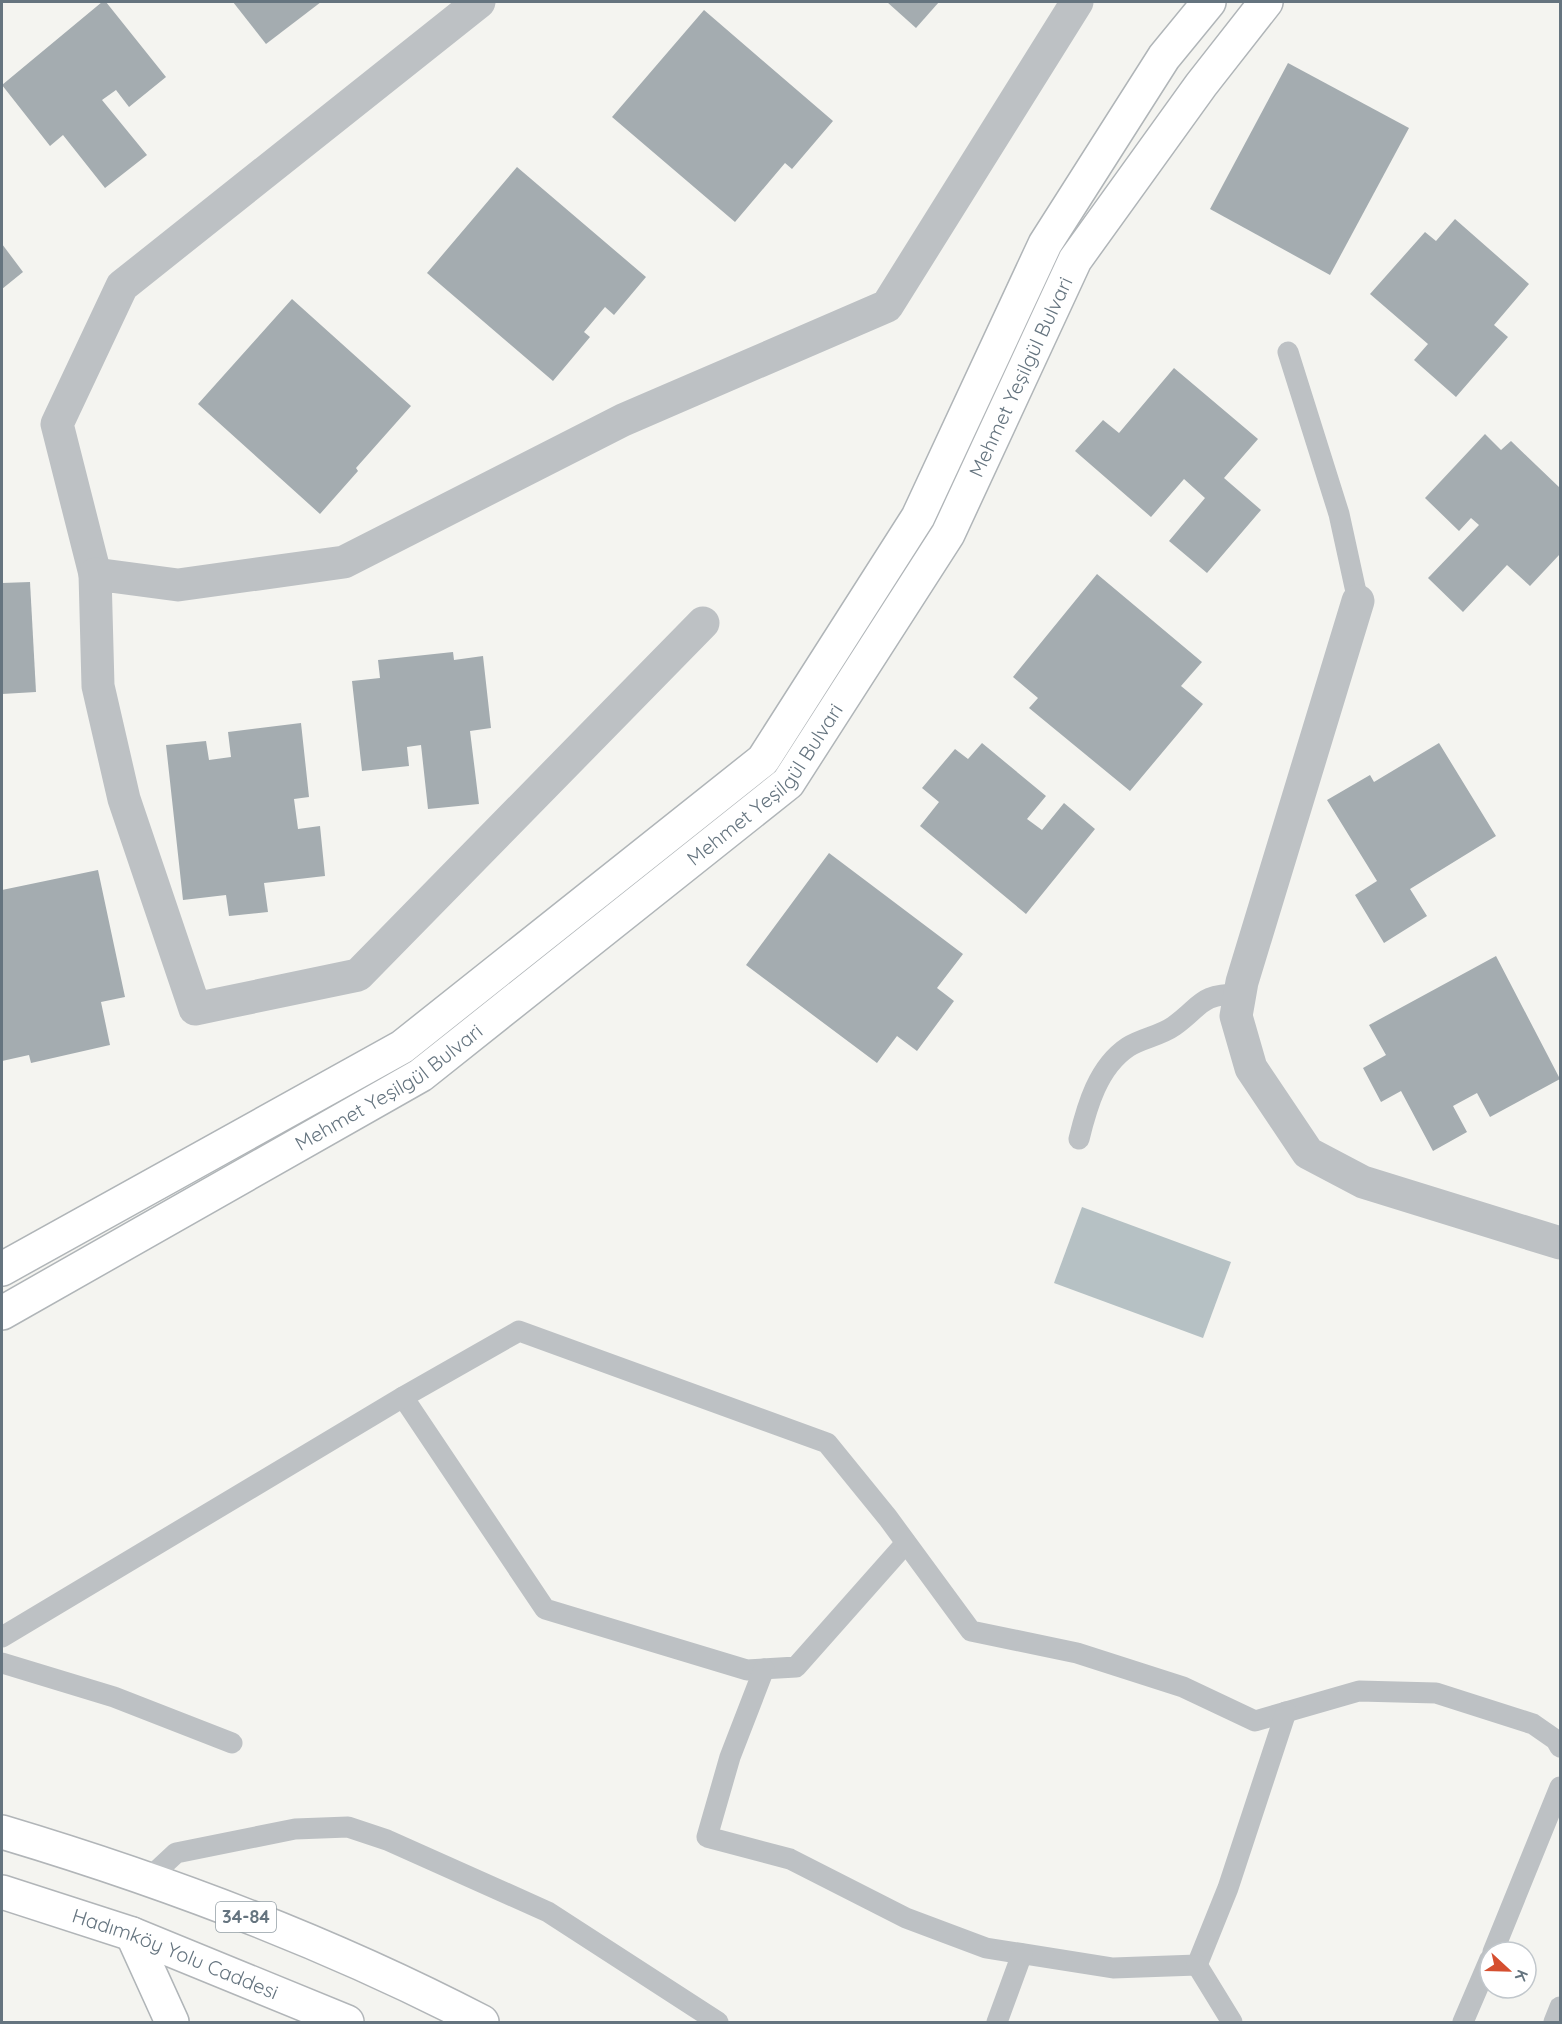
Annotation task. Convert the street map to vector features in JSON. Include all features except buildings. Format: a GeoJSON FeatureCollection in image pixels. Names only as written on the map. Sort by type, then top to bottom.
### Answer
{"type":"FeatureCollection","features":[{"type":"Feature","properties":{"kind":"main road","name":"Mehmet Yeşilgül Bulvari"},"geometry":{"type":"LineString","coordinates":[[2,1269],[402,1047],[763,760],[918,518],[1045,244],[1164,57],[1209,2]]}},
{"type":"Feature","properties":{"kind":"main road","name":"Mehmet Yeşilgül Bulvari"},"geometry":{"type":"LineString","coordinates":[[2,1313],[421,1075],[788,783],[948,534],[1075,260],[1201,85],[1266,2]]}},
{"type":"Feature","properties":{"kind":"main road","name":"34-84"},"geometry":{"type":"LineString","coordinates":[[2,1832],[147,1880],[243,1915],[433,1997],[482,2022]]}},
{"type":"Feature","properties":{"kind":"main road","name":"Hadımköy Yolu Caddesi"},"geometry":{"type":"LineString","coordinates":[[2,1892],[132,1934],[347,2022]]}},
{"type":"Feature","properties":{"kind":"main road"},"geometry":{"type":"LineString","coordinates":[[132,1934],[172,2022]]}},
{"type":"Feature","properties":{"kind":"street"},"geometry":{"type":"LineString","coordinates":[[479,2],[122,286],[57,424],[95,574],[100,697],[124,799],[195,1009],[358,975],[703,623]]}},
{"type":"Feature","properties":{"kind":"street"},"geometry":{"type":"LineString","coordinates":[[95,574],[178,585],[344,562],[623,420],[887,306],[1077,2]]}},
{"type":"Feature","properties":{"kind":"street"},"geometry":{"type":"LineString","coordinates":[[1358,602],[1240,994],[1236,1016],[1251,1068],[1308,1153],[1363,1182],[1560,1244]]}},
{"type":"Feature","properties":{"kind":"lane"},"geometry":{"type":"LineString","coordinates":[[1288,352],[1340,514],[1358,602]]}},
{"type":"Feature","properties":{"kind":"lane"},"geometry":{"type":"LineString","coordinates":[[1079,1139],[1090,1102],[1105,1069],[1115,1058],[1129,1046],[1173,1027],[1196,1005],[1215,994],[1240,994]]}},
{"type":"Feature","properties":{"kind":"lane"},"geometry":{"type":"LineString","coordinates":[[2,1636],[403,1396],[519,1331],[827,1443],[906,1543],[971,1631],[1077,1653],[1183,1688],[1255,1721],[1359,1690],[1436,1693],[1533,1724],[1556,1740],[1560,1747]]}},
{"type":"Feature","properties":{"kind":"lane"},"geometry":{"type":"LineString","coordinates":[[403,1396],[545,1609],[747,1670],[796,1667],[906,1543]]}},
{"type":"Feature","properties":{"kind":"lane"},"geometry":{"type":"LineString","coordinates":[[2,1663],[114,1697],[232,1743]]}},
{"type":"Feature","properties":{"kind":"lane"},"geometry":{"type":"LineString","coordinates":[[764,1669],[730,1757],[707,1837],[790,1859],[906,1917],[986,1948],[1113,1968],[1197,1965]]}},
{"type":"Feature","properties":{"kind":"lane"},"geometry":{"type":"LineString","coordinates":[[1197,1965],[1228,1888],[1286,1712]]}},
{"type":"Feature","properties":{"kind":"lane"},"geometry":{"type":"LineString","coordinates":[[1498,1940],[1560,1786]]}},
{"type":"Feature","properties":{"kind":"lane"},"geometry":{"type":"LineString","coordinates":[[147,1880],[176,1853],[295,1829],[348,1827],[387,1840],[548,1912],[718,2022]]}},
{"type":"Feature","properties":{"kind":"lane"},"geometry":{"type":"LineString","coordinates":[[997,2022],[1022,1954]]}},
{"type":"Feature","properties":{"kind":"lane"},"geometry":{"type":"LineString","coordinates":[[1197,1965],[1232,2022]]}},
{"type":"Feature","properties":{"kind":"lane"},"geometry":{"type":"LineString","coordinates":[[1463,2022],[1478,1987]]}},
{"type":"Feature","properties":{"kind":"lane"},"geometry":{"type":"LineString","coordinates":[[1554,2022],[1560,2007]]}},
{"type":"Feature","properties":{"kind":"shaded area"},"geometry":{"type":"Polygon","coordinates":[[[1082,1207],[1231,1262],[1203,1338],[1054,1283],[1082,1207]]]}}]}
